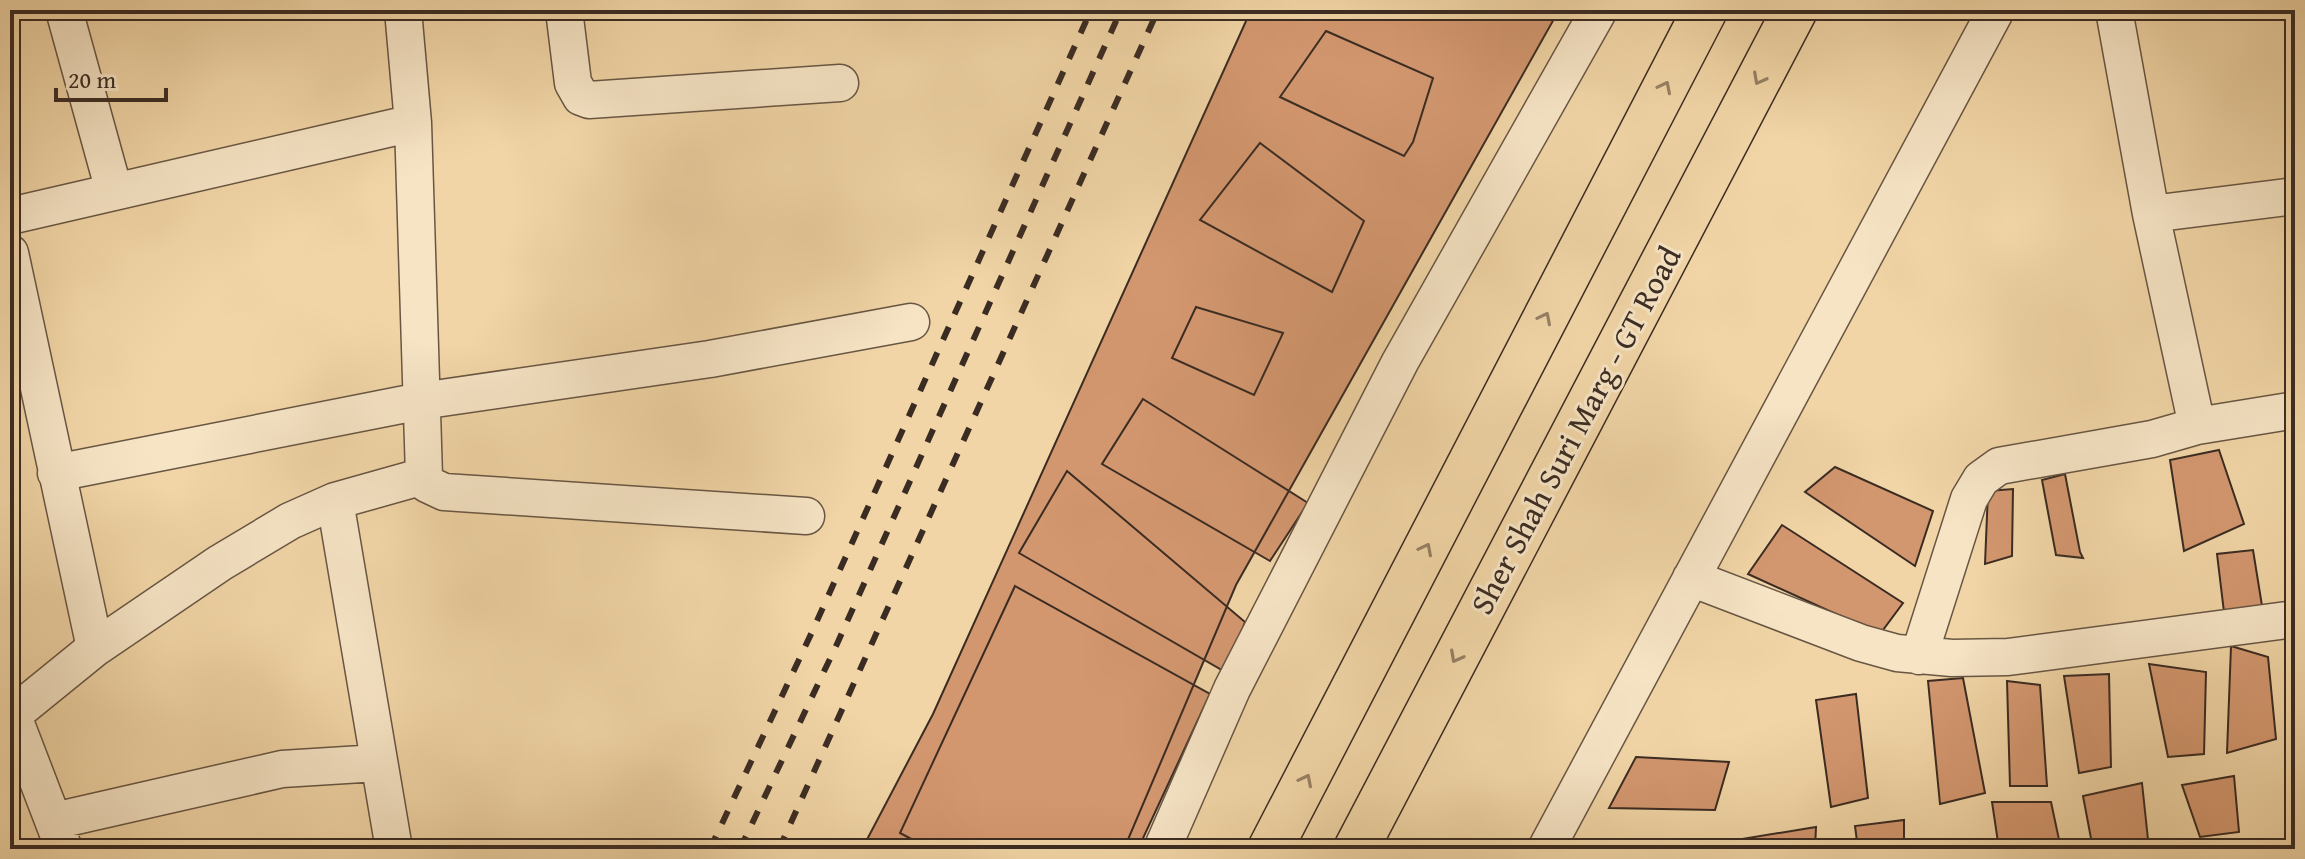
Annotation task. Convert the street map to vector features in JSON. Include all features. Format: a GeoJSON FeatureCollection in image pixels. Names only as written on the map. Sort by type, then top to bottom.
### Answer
{"type":"FeatureCollection","features":[{"type":"Feature","properties":{"kind":"main road"},"geometry":{"type":"LineString","coordinates":[[1270,849],[1705,10]]}},
{"type":"Feature","properties":{"kind":"main road","name":"Sher Shah Suri Marg - GT Road"},"geometry":{"type":"LineString","coordinates":[[1356,849],[1795,10]]}},
{"type":"Feature","properties":{"kind":"street"},"geometry":{"type":"LineString","coordinates":[[64,10],[114,191]]}},
{"type":"Feature","properties":{"kind":"street"},"geometry":{"type":"LineString","coordinates":[[403,10],[413,123],[421,401],[424,476],[427,484],[444,492],[806,516]]}},
{"type":"Feature","properties":{"kind":"street"},"geometry":{"type":"LineString","coordinates":[[564,10],[573,83],[581,97],[589,100],[840,83]]}},
{"type":"Feature","properties":{"kind":"street"},"geometry":{"type":"LineString","coordinates":[[1162,849],[1232,689],[1400,362],[1599,10]]}},
{"type":"Feature","properties":{"kind":"street"},"geometry":{"type":"LineString","coordinates":[[1546,849],[1996,10]]}},
{"type":"Feature","properties":{"kind":"street"},"geometry":{"type":"LineString","coordinates":[[2114,10],[2151,214],[2197,426]]}},
{"type":"Feature","properties":{"kind":"street"},"geometry":{"type":"LineString","coordinates":[[10,216],[413,123]]}},
{"type":"Feature","properties":{"kind":"street"},"geometry":{"type":"LineString","coordinates":[[2151,214],[2295,196]]}},
{"type":"Feature","properties":{"kind":"street"},"geometry":{"type":"LineString","coordinates":[[10,253],[95,648]]}},
{"type":"Feature","properties":{"kind":"street"},"geometry":{"type":"LineString","coordinates":[[56,473],[421,401],[710,359],[911,322]]}},
{"type":"Feature","properties":{"kind":"street"},"geometry":{"type":"LineString","coordinates":[[1919,656],[1969,499],[1981,479],[1999,466],[2152,439],[2197,426],[2295,410]]}},
{"type":"Feature","properties":{"kind":"street"},"geometry":{"type":"LineString","coordinates":[[378,763],[282,769],[59,835],[12,716],[95,648],[220,563],[290,521],[335,501],[424,476]]}},
{"type":"Feature","properties":{"kind":"street"},"geometry":{"type":"LineString","coordinates":[[335,501],[394,849]]}},
{"type":"Feature","properties":{"kind":"street"},"geometry":{"type":"LineString","coordinates":[[1691,578],[1861,643],[1919,656],[2008,657],[2295,619]]}},
{"type":"Feature","properties":{"kind":"building"},"geometry":{"type":"Polygon","coordinates":[[[1251,10],[1559,10],[1236,585],[1124,849],[862,849],[933,714],[1251,10]]]}},
{"type":"Feature","properties":{"kind":"building"},"geometry":{"type":"Polygon","coordinates":[[[1326,31],[1433,78],[1413,142],[1404,156],[1280,97],[1326,31]]]}},
{"type":"Feature","properties":{"kind":"building"},"geometry":{"type":"Polygon","coordinates":[[[1260,143],[1364,221],[1332,292],[1200,220],[1260,143]]]}},
{"type":"Feature","properties":{"kind":"building"},"geometry":{"type":"Polygon","coordinates":[[[1196,307],[1283,333],[1254,395],[1172,358],[1196,307]]]}},
{"type":"Feature","properties":{"kind":"building"},"geometry":{"type":"Polygon","coordinates":[[[1143,399],[1308,503],[1270,561],[1102,464],[1143,399]]]}},
{"type":"Feature","properties":{"kind":"building"},"geometry":{"type":"Polygon","coordinates":[[[2219,450],[2244,524],[2184,551],[2170,460],[2219,450]]]}},
{"type":"Feature","properties":{"kind":"building"},"geometry":{"type":"Polygon","coordinates":[[[1835,467],[1933,511],[1915,566],[1805,492],[1835,467]]]}},
{"type":"Feature","properties":{"kind":"building"},"geometry":{"type":"Polygon","coordinates":[[[1067,471],[1245,622],[1227,673],[1019,553],[1067,471]]]}},
{"type":"Feature","properties":{"kind":"building"},"geometry":{"type":"Polygon","coordinates":[[[2065,474],[2083,558],[2056,555],[2042,480],[2065,474]]]}},
{"type":"Feature","properties":{"kind":"building"},"geometry":{"type":"Polygon","coordinates":[[[2013,489],[2012,556],[1985,564],[1988,491],[2013,489]]]}},
{"type":"Feature","properties":{"kind":"building"},"geometry":{"type":"Polygon","coordinates":[[[1782,525],[1903,603],[1880,634],[1748,574],[1782,525]]]}},
{"type":"Feature","properties":{"kind":"building"},"geometry":{"type":"Polygon","coordinates":[[[2253,550],[2263,612],[2224,612],[2217,554],[2253,550]]]}},
{"type":"Feature","properties":{"kind":"building"},"geometry":{"type":"Polygon","coordinates":[[[1015,586],[1210,694],[1138,849],[930,849],[900,833],[1015,586]]]}},
{"type":"Feature","properties":{"kind":"building"},"geometry":{"type":"Polygon","coordinates":[[[2231,646],[2268,657],[2276,739],[2227,753],[2231,646]]]}},
{"type":"Feature","properties":{"kind":"building"},"geometry":{"type":"Polygon","coordinates":[[[2149,664],[2206,672],[2204,754],[2168,757],[2149,664]]]}},
{"type":"Feature","properties":{"kind":"building"},"geometry":{"type":"Polygon","coordinates":[[[2109,674],[2111,767],[2079,773],[2064,676],[2109,674]]]}},
{"type":"Feature","properties":{"kind":"building"},"geometry":{"type":"Polygon","coordinates":[[[1963,678],[1985,793],[1940,804],[1928,681],[1963,678]]]}},
{"type":"Feature","properties":{"kind":"building"},"geometry":{"type":"Polygon","coordinates":[[[2007,681],[2040,685],[2047,786],[2010,786],[2007,681]]]}},
{"type":"Feature","properties":{"kind":"building"},"geometry":{"type":"Polygon","coordinates":[[[1856,694],[1868,798],[1831,807],[1816,700],[1856,694]]]}},
{"type":"Feature","properties":{"kind":"building"},"geometry":{"type":"Polygon","coordinates":[[[1636,757],[1729,762],[1715,810],[1609,808],[1636,757]]]}},
{"type":"Feature","properties":{"kind":"building"},"geometry":{"type":"Polygon","coordinates":[[[2234,776],[2239,832],[2200,837],[2182,785],[2234,776]]]}},
{"type":"Feature","properties":{"kind":"building"},"geometry":{"type":"Polygon","coordinates":[[[2142,783],[2149,849],[2093,849],[2083,796],[2142,783]]]}},
{"type":"Feature","properties":{"kind":"building"},"geometry":{"type":"Polygon","coordinates":[[[1992,802],[2051,802],[2061,849],[1999,849],[1992,802]]]}},
{"type":"Feature","properties":{"kind":"building"},"geometry":{"type":"Polygon","coordinates":[[[1904,820],[1904,849],[1858,849],[1855,826],[1904,820]]]}},
{"type":"Feature","properties":{"kind":"building"},"geometry":{"type":"Polygon","coordinates":[[[1816,827],[1815,849],[1705,849],[1705,845],[1816,827]]]}},
{"type":"Feature","properties":{"kind":"railway"},"geometry":{"type":"LineString","coordinates":[[710,849],[812,632],[1091,10]]}},
{"type":"Feature","properties":{"kind":"railway"},"geometry":{"type":"LineString","coordinates":[[740,849],[837,644],[1121,10]]}},
{"type":"Feature","properties":{"kind":"railway"},"geometry":{"type":"LineString","coordinates":[[779,849],[1158,10]]}}]}
